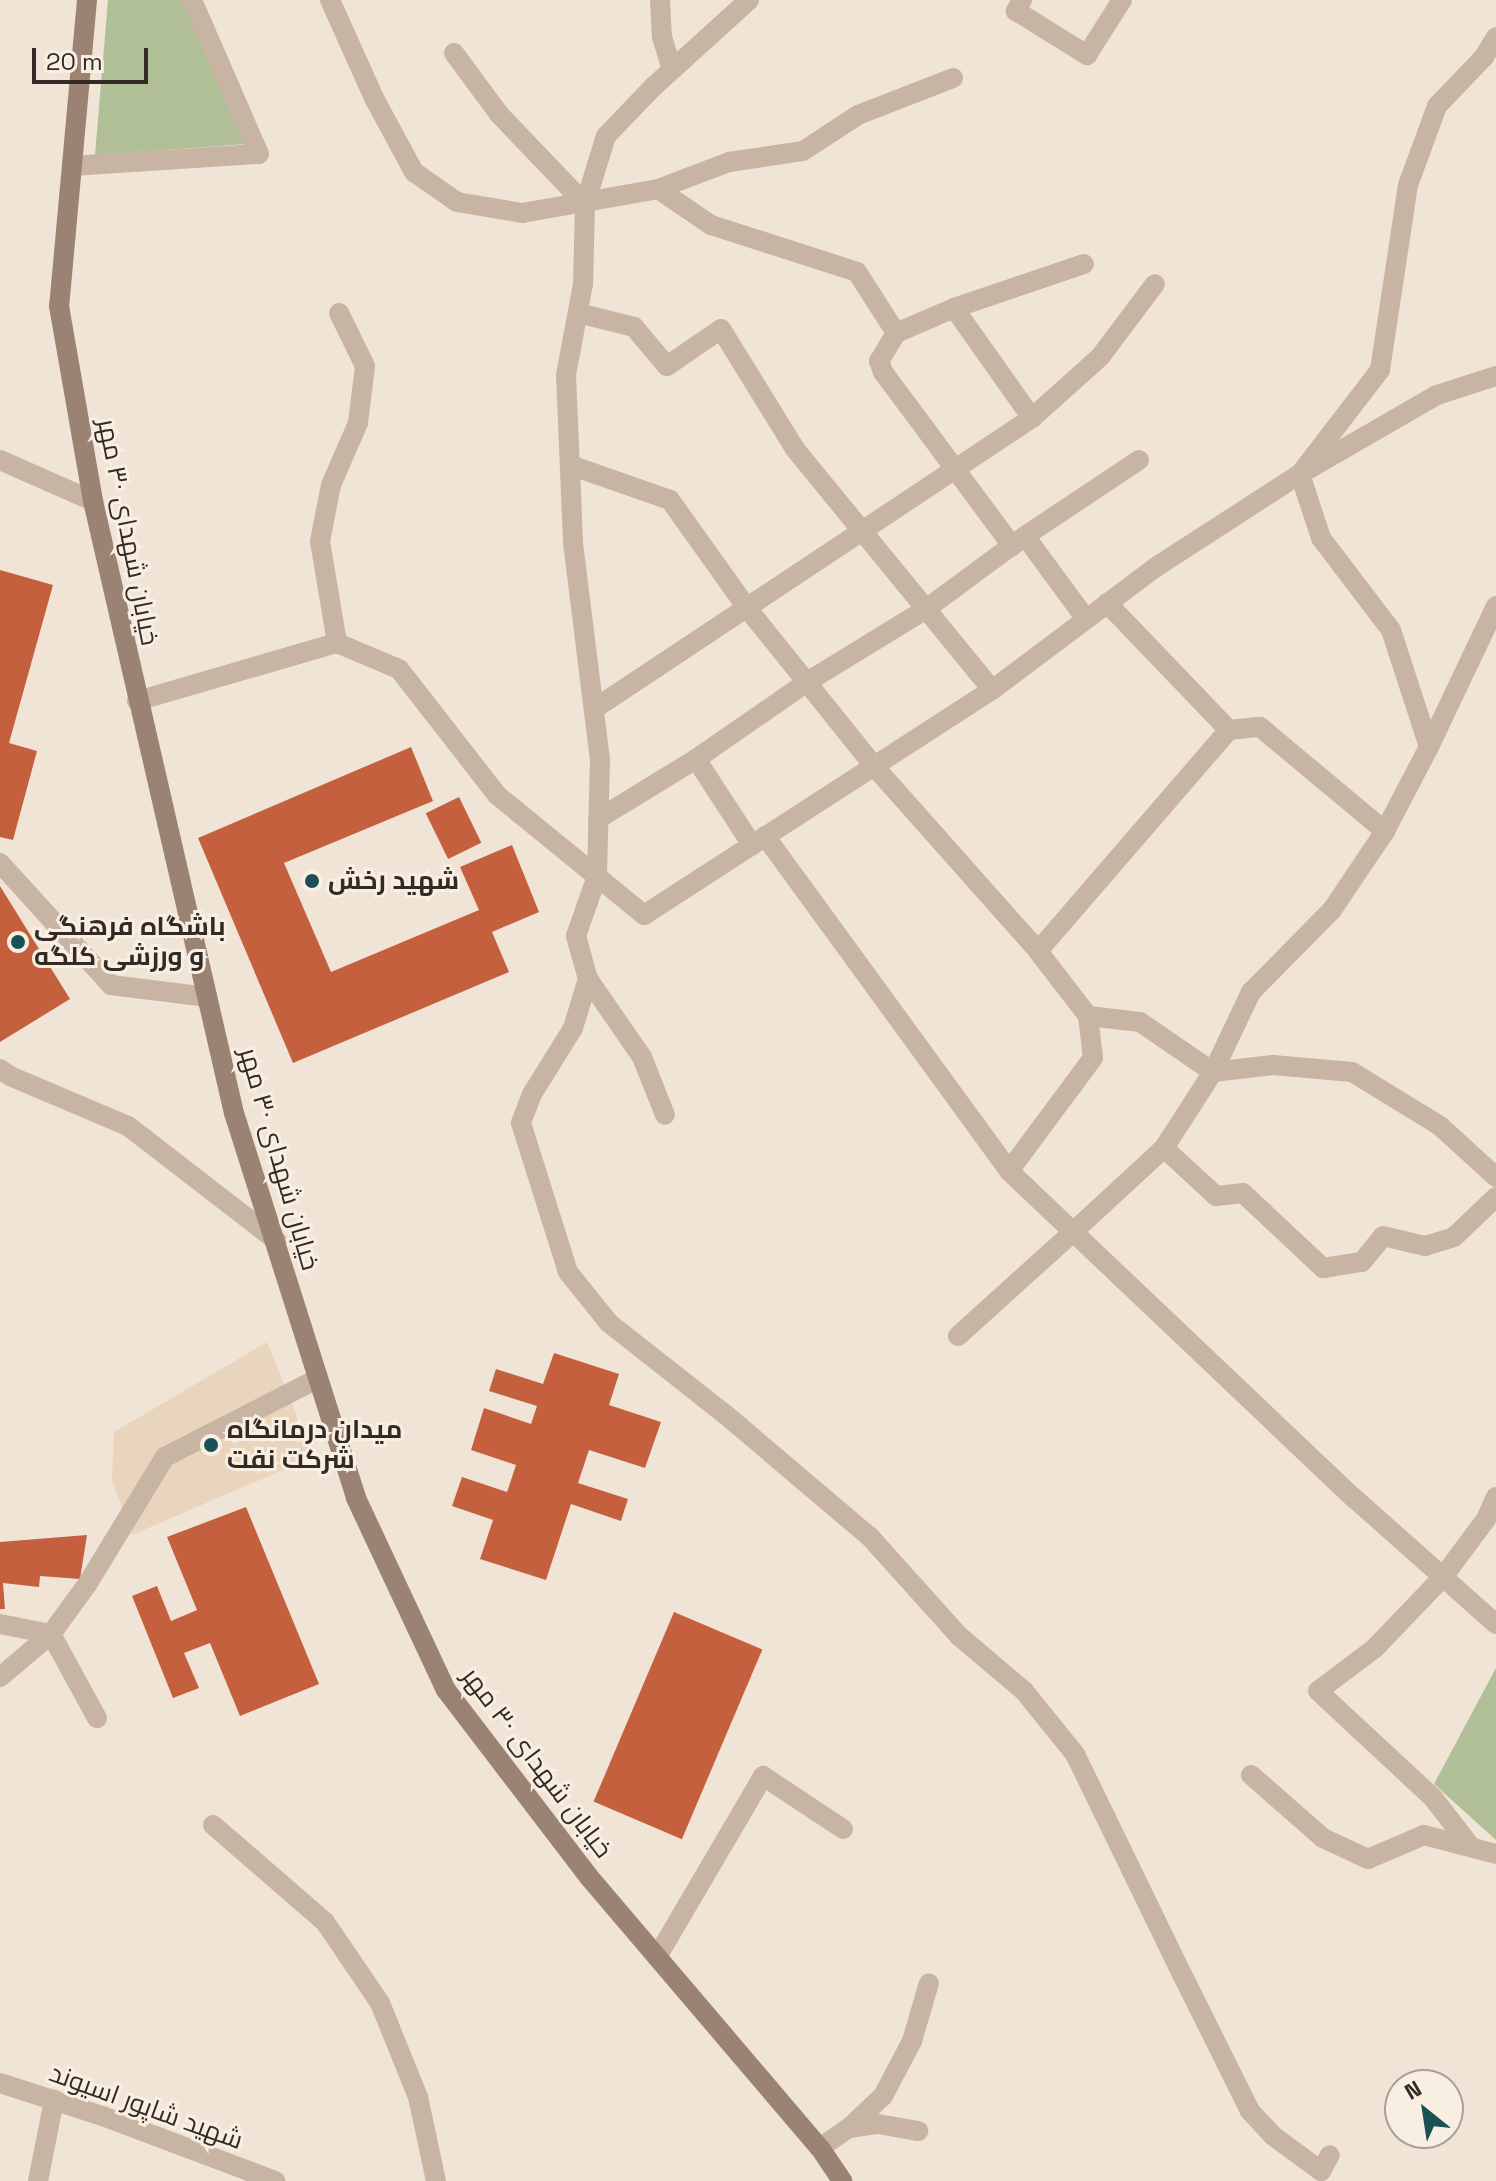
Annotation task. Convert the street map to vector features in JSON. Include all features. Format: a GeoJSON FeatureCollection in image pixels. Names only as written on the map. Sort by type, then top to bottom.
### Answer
{"type":"FeatureCollection","features":[{"type":"Feature","properties":{"kind":"main road","name":"خیابان شهدای ۳۰ مهر"},"geometry":{"type":"LineString","coordinates":[[87,0],[59,306],[93,501],[234,1113],[356,1498],[446,1690],[589,1877],[820,2148],[842,2181]]}},
{"type":"Feature","properties":{"kind":"street"},"geometry":{"type":"LineString","coordinates":[[72,166],[259,154],[192,0]]}},
{"type":"Feature","properties":{"kind":"street"},"geometry":{"type":"LineString","coordinates":[[330,0],[374,98],[414,172],[457,202],[522,213],[658,189],[729,162],[803,151],[858,115],[953,78]]}},
{"type":"Feature","properties":{"kind":"street"},"geometry":{"type":"LineString","coordinates":[[660,0],[662,37],[672,70]]}},
{"type":"Feature","properties":{"kind":"street"},"geometry":{"type":"LineString","coordinates":[[665,1115],[642,1057],[588,979],[576,936],[597,876],[600,759],[573,543],[566,375],[583,284],[585,204],[606,136],[749,0]]}},
{"type":"Feature","properties":{"kind":"street"},"geometry":{"type":"LineString","coordinates":[[1022,0],[1016,11],[1087,55],[1122,0]]}},
{"type":"Feature","properties":{"kind":"street"},"geometry":{"type":"LineString","coordinates":[[1300,474],[1380,370],[1408,185],[1437,106],[1484,57],[1496,37]]}},
{"type":"Feature","properties":{"kind":"street"},"geometry":{"type":"LineString","coordinates":[[454,53],[499,114],[585,204]]}},
{"type":"Feature","properties":{"kind":"street"},"geometry":{"type":"LineString","coordinates":[[658,189],[711,225],[857,272],[896,333]]}},
{"type":"Feature","properties":{"kind":"street"},"geometry":{"type":"LineString","coordinates":[[1084,264],[954,308],[896,333],[879,361],[883,372],[956,468],[1086,619]]}},
{"type":"Feature","properties":{"kind":"street"},"geometry":{"type":"LineString","coordinates":[[594,709],[1032,418],[1100,357],[1155,284]]}},
{"type":"Feature","properties":{"kind":"street"},"geometry":{"type":"LineString","coordinates":[[954,308],[1032,418]]}},
{"type":"Feature","properties":{"kind":"street"},"geometry":{"type":"LineString","coordinates":[[337,643],[320,541],[331,485],[358,423],[365,366],[339,313]]}},
{"type":"Feature","properties":{"kind":"street"},"geometry":{"type":"LineString","coordinates":[[578,313],[634,327],[667,366],[721,329],[795,449],[992,690]]}},
{"type":"Feature","properties":{"kind":"street"},"geometry":{"type":"LineString","coordinates":[[137,701],[337,643],[399,669],[497,795],[644,915],[992,690],[1156,567],[1300,474],[1437,395],[1496,376]]}},
{"type":"Feature","properties":{"kind":"street"},"geometry":{"type":"LineString","coordinates":[[0,460],[93,501]]}},
{"type":"Feature","properties":{"kind":"street"},"geometry":{"type":"LineString","coordinates":[[598,819],[696,759],[807,682],[926,609],[1018,541],[1139,460]]}},
{"type":"Feature","properties":{"kind":"street"},"geometry":{"type":"LineString","coordinates":[[570,465],[670,500],[747,608],[874,766],[1038,951],[1088,1016],[1093,1058],[1009,1171]]}},
{"type":"Feature","properties":{"kind":"street"},"geometry":{"type":"LineString","coordinates":[[1300,474],[1321,538],[1391,630],[1429,747]]}},
{"type":"Feature","properties":{"kind":"street"},"geometry":{"type":"LineString","coordinates":[[1107,603],[1229,730]]}},
{"type":"Feature","properties":{"kind":"street"},"geometry":{"type":"LineString","coordinates":[[958,1336],[1164,1148],[1213,1072],[1251,992],[1332,910],[1385,831],[1496,606]]}},
{"type":"Feature","properties":{"kind":"street"},"geometry":{"type":"LineString","coordinates":[[1038,951],[1229,730],[1260,727],[1385,831]]}},
{"type":"Feature","properties":{"kind":"street"},"geometry":{"type":"LineString","coordinates":[[696,759],[1009,1171],[1354,1498],[1496,1624]]}},
{"type":"Feature","properties":{"kind":"street"},"geometry":{"type":"LineString","coordinates":[[0,863],[111,985],[207,997]]}},
{"type":"Feature","properties":{"kind":"street"},"geometry":{"type":"LineString","coordinates":[[588,979],[573,1028],[532,1094],[521,1123],[568,1272],[609,1323],[726,1415],[870,1537],[959,1636],[1024,1691],[1075,1754],[1250,2111],[1272,2135],[1321,2171],[1330,2155]]}},
{"type":"Feature","properties":{"kind":"street"},"geometry":{"type":"LineString","coordinates":[[1088,1016],[1140,1022],[1213,1072],[1273,1065],[1352,1072],[1440,1126],[1496,1177]]}},
{"type":"Feature","properties":{"kind":"street"},"geometry":{"type":"LineString","coordinates":[[0,1069],[128,1126],[277,1241]]}},
{"type":"Feature","properties":{"kind":"street"},"geometry":{"type":"LineString","coordinates":[[1164,1148],[1216,1196],[1243,1193],[1323,1268],[1362,1262],[1383,1236],[1425,1246],[1454,1237],[1496,1197]]}},
{"type":"Feature","properties":{"kind":"street"},"geometry":{"type":"LineString","coordinates":[[0,1677],[51,1634],[88,1583],[165,1457],[317,1379]]}},
{"type":"Feature","properties":{"kind":"street"},"geometry":{"type":"LineString","coordinates":[[1471,1847],[1433,1798],[1318,1691],[1375,1648],[1443,1577],[1486,1519],[1496,1497]]}},
{"type":"Feature","properties":{"kind":"street"},"geometry":{"type":"LineString","coordinates":[[0,1624],[51,1634]]}},
{"type":"Feature","properties":{"kind":"street"},"geometry":{"type":"LineString","coordinates":[[51,1634],[97,1718]]}},
{"type":"Feature","properties":{"kind":"street"},"geometry":{"type":"LineString","coordinates":[[1251,1775],[1323,1838],[1368,1859],[1424,1835],[1496,1854]]}},
{"type":"Feature","properties":{"kind":"street"},"geometry":{"type":"LineString","coordinates":[[657,1957],[763,1776],[843,1829]]}},
{"type":"Feature","properties":{"kind":"street"},"geometry":{"type":"LineString","coordinates":[[213,1825],[325,1922],[380,2003],[418,2097],[436,2181]]}},
{"type":"Feature","properties":{"kind":"street"},"geometry":{"type":"LineString","coordinates":[[820,2148],[849,2128],[883,2096],[912,2041],[929,1983]]}},
{"type":"Feature","properties":{"kind":"street","name":"شهید شاپور اسیوند"},"geometry":{"type":"LineString","coordinates":[[0,2083],[275,2181]]}},
{"type":"Feature","properties":{"kind":"street"},"geometry":{"type":"LineString","coordinates":[[38,2181],[54,2100]]}},
{"type":"Feature","properties":{"kind":"street"},"geometry":{"type":"LineString","coordinates":[[849,2128],[878,2124],[918,2131]]}},
{"type":"Feature","properties":{"kind":"green space"},"geometry":{"type":"Polygon","coordinates":[[[108,0],[185,0],[247,144],[95,155],[108,0]]]}},
{"type":"Feature","properties":{"kind":"green space"},"geometry":{"type":"Polygon","coordinates":[[[1496,1668],[1496,1840],[1434,1784],[1496,1668]]]}},
{"type":"Feature","properties":{"kind":"shaded area","name":"میدان درمانگاه شرکت نفت"},"geometry":{"type":"Polygon","coordinates":[[[267,1342],[313,1457],[132,1535],[112,1480],[114,1432],[267,1342]]]}},
{"type":"Feature","properties":{"kind":"building"},"geometry":{"type":"Polygon","coordinates":[[[0,570],[53,585],[9,743],[37,751],[13,840],[0,837],[0,570]]]}},
{"type":"Feature","properties":{"kind":"building"},"geometry":{"type":"Polygon","coordinates":[[[411,747],[433,801],[284,863],[331,972],[479,910],[460,867],[512,845],[539,912],[492,932],[509,972],[293,1063],[198,838],[411,747]]]}},
{"type":"Feature","properties":{"kind":"building"},"geometry":{"type":"Polygon","coordinates":[[[459,797],[481,843],[448,859],[426,813],[459,797]]]}},
{"type":"Feature","properties":{"kind":"building","name":"باشگاه فرهنگی و ورزشی کلگه"},"geometry":{"type":"Polygon","coordinates":[[[0,886],[70,999],[0,1042],[0,886]]]}},
{"type":"Feature","properties":{"kind":"building"},"geometry":{"type":"Polygon","coordinates":[[[554,1353],[619,1374],[609,1405],[661,1422],[645,1468],[589,1450],[578,1483],[628,1499],[621,1521],[571,1504],[546,1580],[480,1559],[493,1520],[452,1506],[462,1477],[507,1492],[516,1465],[471,1450],[484,1408],[531,1424],[537,1406],[489,1391],[496,1369],[543,1384],[554,1353]]]}},
{"type":"Feature","properties":{"kind":"building"},"geometry":{"type":"Polygon","coordinates":[[[246,1507],[319,1684],[240,1716],[210,1643],[184,1653],[199,1688],[173,1698],[132,1596],[157,1586],[171,1621],[197,1610],[167,1537],[246,1507]]]}},
{"type":"Feature","properties":{"kind":"building"},"geometry":{"type":"Polygon","coordinates":[[[87,1535],[80,1579],[40,1576],[39,1587],[3,1583],[5,1609],[0,1609],[0,1542],[87,1535]]]}},
{"type":"Feature","properties":{"kind":"building"},"geometry":{"type":"Polygon","coordinates":[[[674,1612],[762,1650],[682,1839],[594,1802],[674,1612]]]}},
{"type":"Feature","properties":{"kind":"place","name":"شهید رخش"},"geometry":{"type":"Point","coordinates":[312,881]}},
{"type":"Feature","properties":{"kind":"place","name":"باشگاه فرهنگی و ورزشی کلگه"},"geometry":{"type":"Point","coordinates":[18,942]}},
{"type":"Feature","properties":{"kind":"place","name":"میدان درمانگاه شرکت نفت"},"geometry":{"type":"Point","coordinates":[211,1445]}}]}
